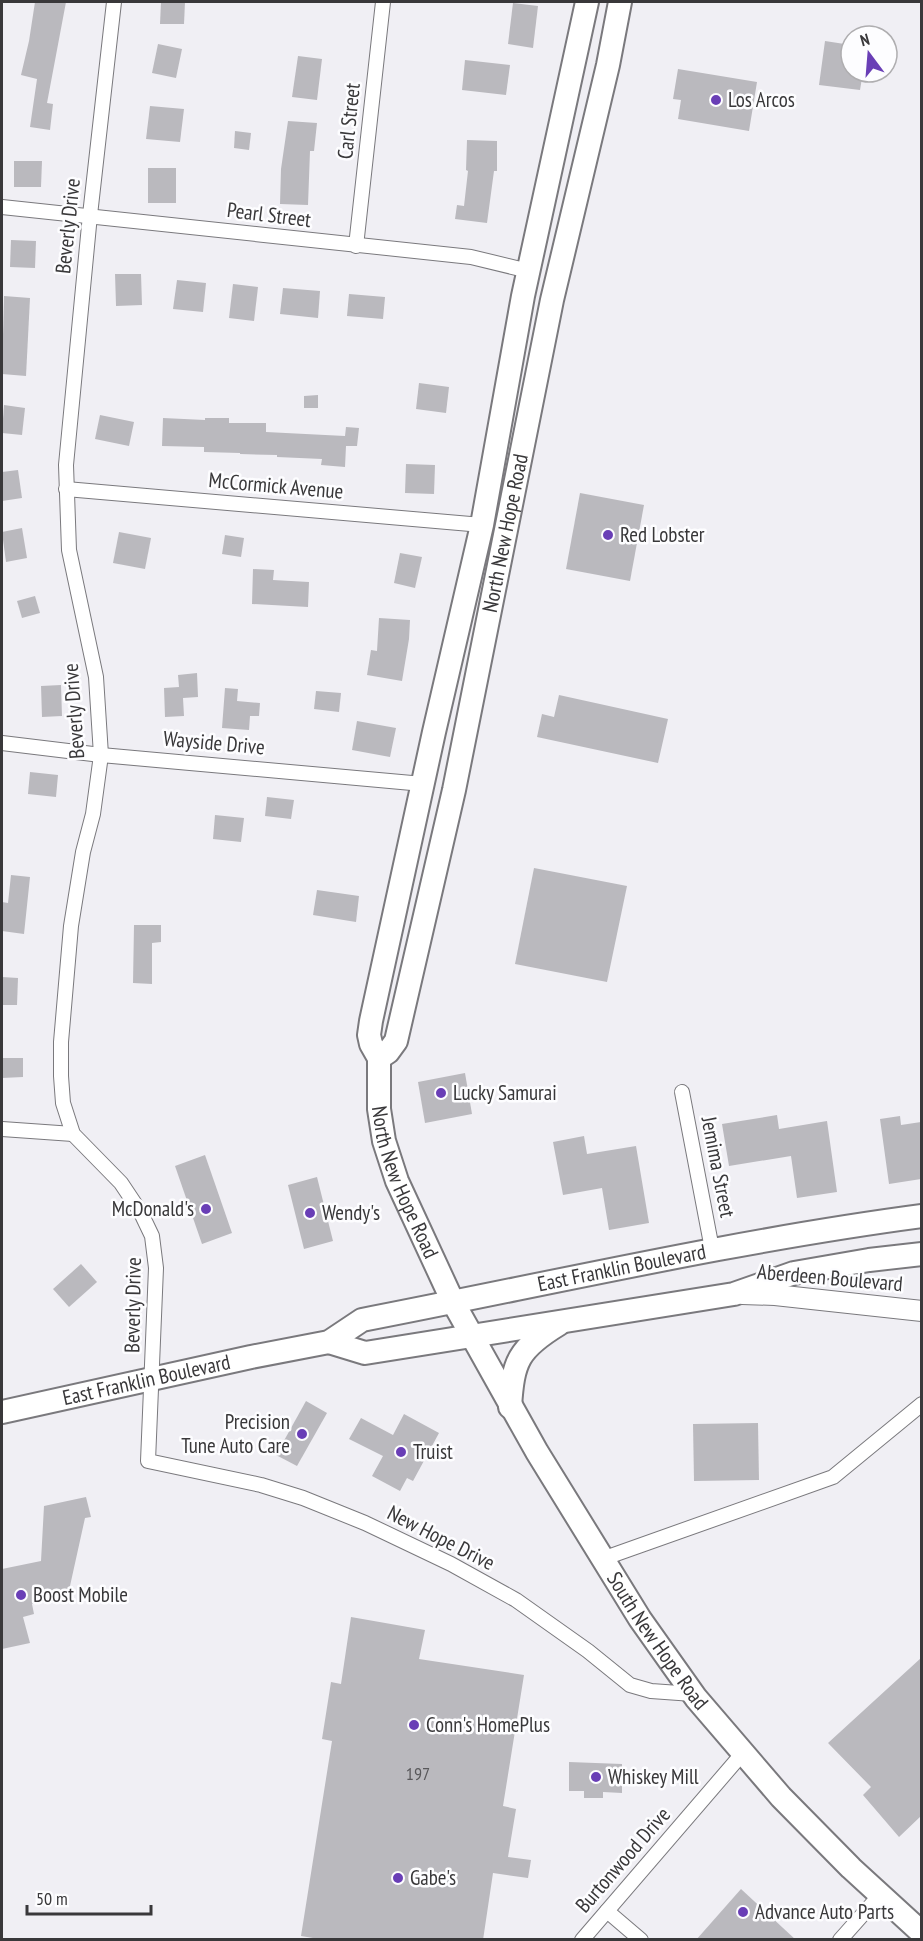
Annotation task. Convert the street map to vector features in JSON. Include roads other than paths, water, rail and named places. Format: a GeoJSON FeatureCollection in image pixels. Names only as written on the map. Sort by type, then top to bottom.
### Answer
{"type":"FeatureCollection","features":[{"type":"Feature","properties":{"kind":"main road","name":"North New Hope Road"},"geometry":{"type":"LineString","coordinates":[[453,1302],[389,1160],[379,1109],[379,1058],[369,1035],[434,732],[482,525],[523,296],[587,2]]}},
{"type":"Feature","properties":{"kind":"main road","name":"North New Hope Road"},"geometry":{"type":"LineString","coordinates":[[379,1058],[388,1052],[396,1041],[453,790],[552,300],[608,65],[620,2]]}},
{"type":"Feature","properties":{"kind":"main road"},"geometry":{"type":"LineString","coordinates":[[434,732],[443,747],[444,774],[453,790]]}},
{"type":"Feature","properties":{"kind":"main road","name":"East Franklin Boulevard"},"geometry":{"type":"LineString","coordinates":[[2,1412],[329,1342],[362,1320],[712,1249],[864,1223],[921,1216]]}},
{"type":"Feature","properties":{"kind":"main road","name":"East Franklin Boulevard"},"geometry":{"type":"LineString","coordinates":[[329,1342],[365,1353],[734,1294],[794,1273],[921,1254]]}},
{"type":"Feature","properties":{"kind":"main road","name":"Aberdeen Boulevard"},"geometry":{"type":"LineString","coordinates":[[734,1294],[775,1294],[921,1311]]}},
{"type":"Feature","properties":{"kind":"main road","name":"South New Hope Road"},"geometry":{"type":"LineString","coordinates":[[453,1302],[510,1407],[602,1559],[639,1619],[693,1694],[781,1797],[921,1933]]}},
{"type":"Feature","properties":{"kind":"main road"},"geometry":{"type":"LineString","coordinates":[[510,1407],[512,1375],[527,1346],[567,1319]]}},
{"type":"Feature","properties":{"kind":"street","name":"Beverly Drive"},"geometry":{"type":"LineString","coordinates":[[114,2],[90,215],[66,465],[69,550],[96,676],[100,755],[93,814],[83,852],[67,966],[61,1042],[61,1076],[63,1103],[73,1134],[121,1183],[152,1236],[156,1268],[148,1461]]}},
{"type":"Feature","properties":{"kind":"street","name":"Carl Street"},"geometry":{"type":"LineString","coordinates":[[356,246],[383,2]]}},
{"type":"Feature","properties":{"kind":"street","name":"Pearl Street"},"geometry":{"type":"LineString","coordinates":[[2,207],[471,257],[530,271]]}},
{"type":"Feature","properties":{"kind":"street","name":"McCormick Avenue"},"geometry":{"type":"LineString","coordinates":[[66,489],[482,525]]}},
{"type":"Feature","properties":{"kind":"street","name":"Wayside Drive"},"geometry":{"type":"LineString","coordinates":[[2,743],[100,755],[423,784]]}},
{"type":"Feature","properties":{"kind":"street","name":"Jemima Street"},"geometry":{"type":"LineString","coordinates":[[682,1092],[712,1249]]}},
{"type":"Feature","properties":{"kind":"street"},"geometry":{"type":"LineString","coordinates":[[2,1129],[73,1134]]}},
{"type":"Feature","properties":{"kind":"street"},"geometry":{"type":"LineString","coordinates":[[602,1559],[833,1477],[921,1404]]}},
{"type":"Feature","properties":{"kind":"street","name":"New Hope Drive"},"geometry":{"type":"LineString","coordinates":[[148,1461],[261,1485],[303,1498],[365,1523],[451,1564],[516,1600],[588,1651],[630,1685],[651,1691],[693,1694]]}},
{"type":"Feature","properties":{"kind":"street","name":"Burtonwood Drive"},"geometry":{"type":"LineString","coordinates":[[582,1940],[742,1754]]}},
{"type":"Feature","properties":{"kind":"street"},"geometry":{"type":"LineString","coordinates":[[840,1940],[880,1895]]}},
{"type":"Feature","properties":{"kind":"street"},"geometry":{"type":"LineString","coordinates":[[607,1911],[641,1940]]}},
{"type":"Feature","properties":{"kind":"place","name":"Los Arcos"},"geometry":{"type":"Point","coordinates":[716,100]}},
{"type":"Feature","properties":{"kind":"place","name":"Red Lobster"},"geometry":{"type":"Point","coordinates":[608,535]}},
{"type":"Feature","properties":{"kind":"place","name":"Lucky Samurai"},"geometry":{"type":"Point","coordinates":[441,1093]}},
{"type":"Feature","properties":{"kind":"place","name":"McDonald's"},"geometry":{"type":"Point","coordinates":[206,1209]}},
{"type":"Feature","properties":{"kind":"place","name":"Wendy's"},"geometry":{"type":"Point","coordinates":[310,1213]}},
{"type":"Feature","properties":{"kind":"place","name":"Precision Tune Auto Care"},"geometry":{"type":"Point","coordinates":[302,1434]}},
{"type":"Feature","properties":{"kind":"place","name":"Truist"},"geometry":{"type":"Point","coordinates":[401,1452]}},
{"type":"Feature","properties":{"kind":"place","name":"Boost Mobile"},"geometry":{"type":"Point","coordinates":[21,1595]}},
{"type":"Feature","properties":{"kind":"place","name":"Conn's HomePlus"},"geometry":{"type":"Point","coordinates":[414,1725]}},
{"type":"Feature","properties":{"kind":"place","name":"Whiskey Mill"},"geometry":{"type":"Point","coordinates":[596,1777]}},
{"type":"Feature","properties":{"kind":"place","name":"Gabe's"},"geometry":{"type":"Point","coordinates":[398,1878]}},
{"type":"Feature","properties":{"kind":"place","name":"Advance Auto Parts"},"geometry":{"type":"Point","coordinates":[743,1912]}}]}
